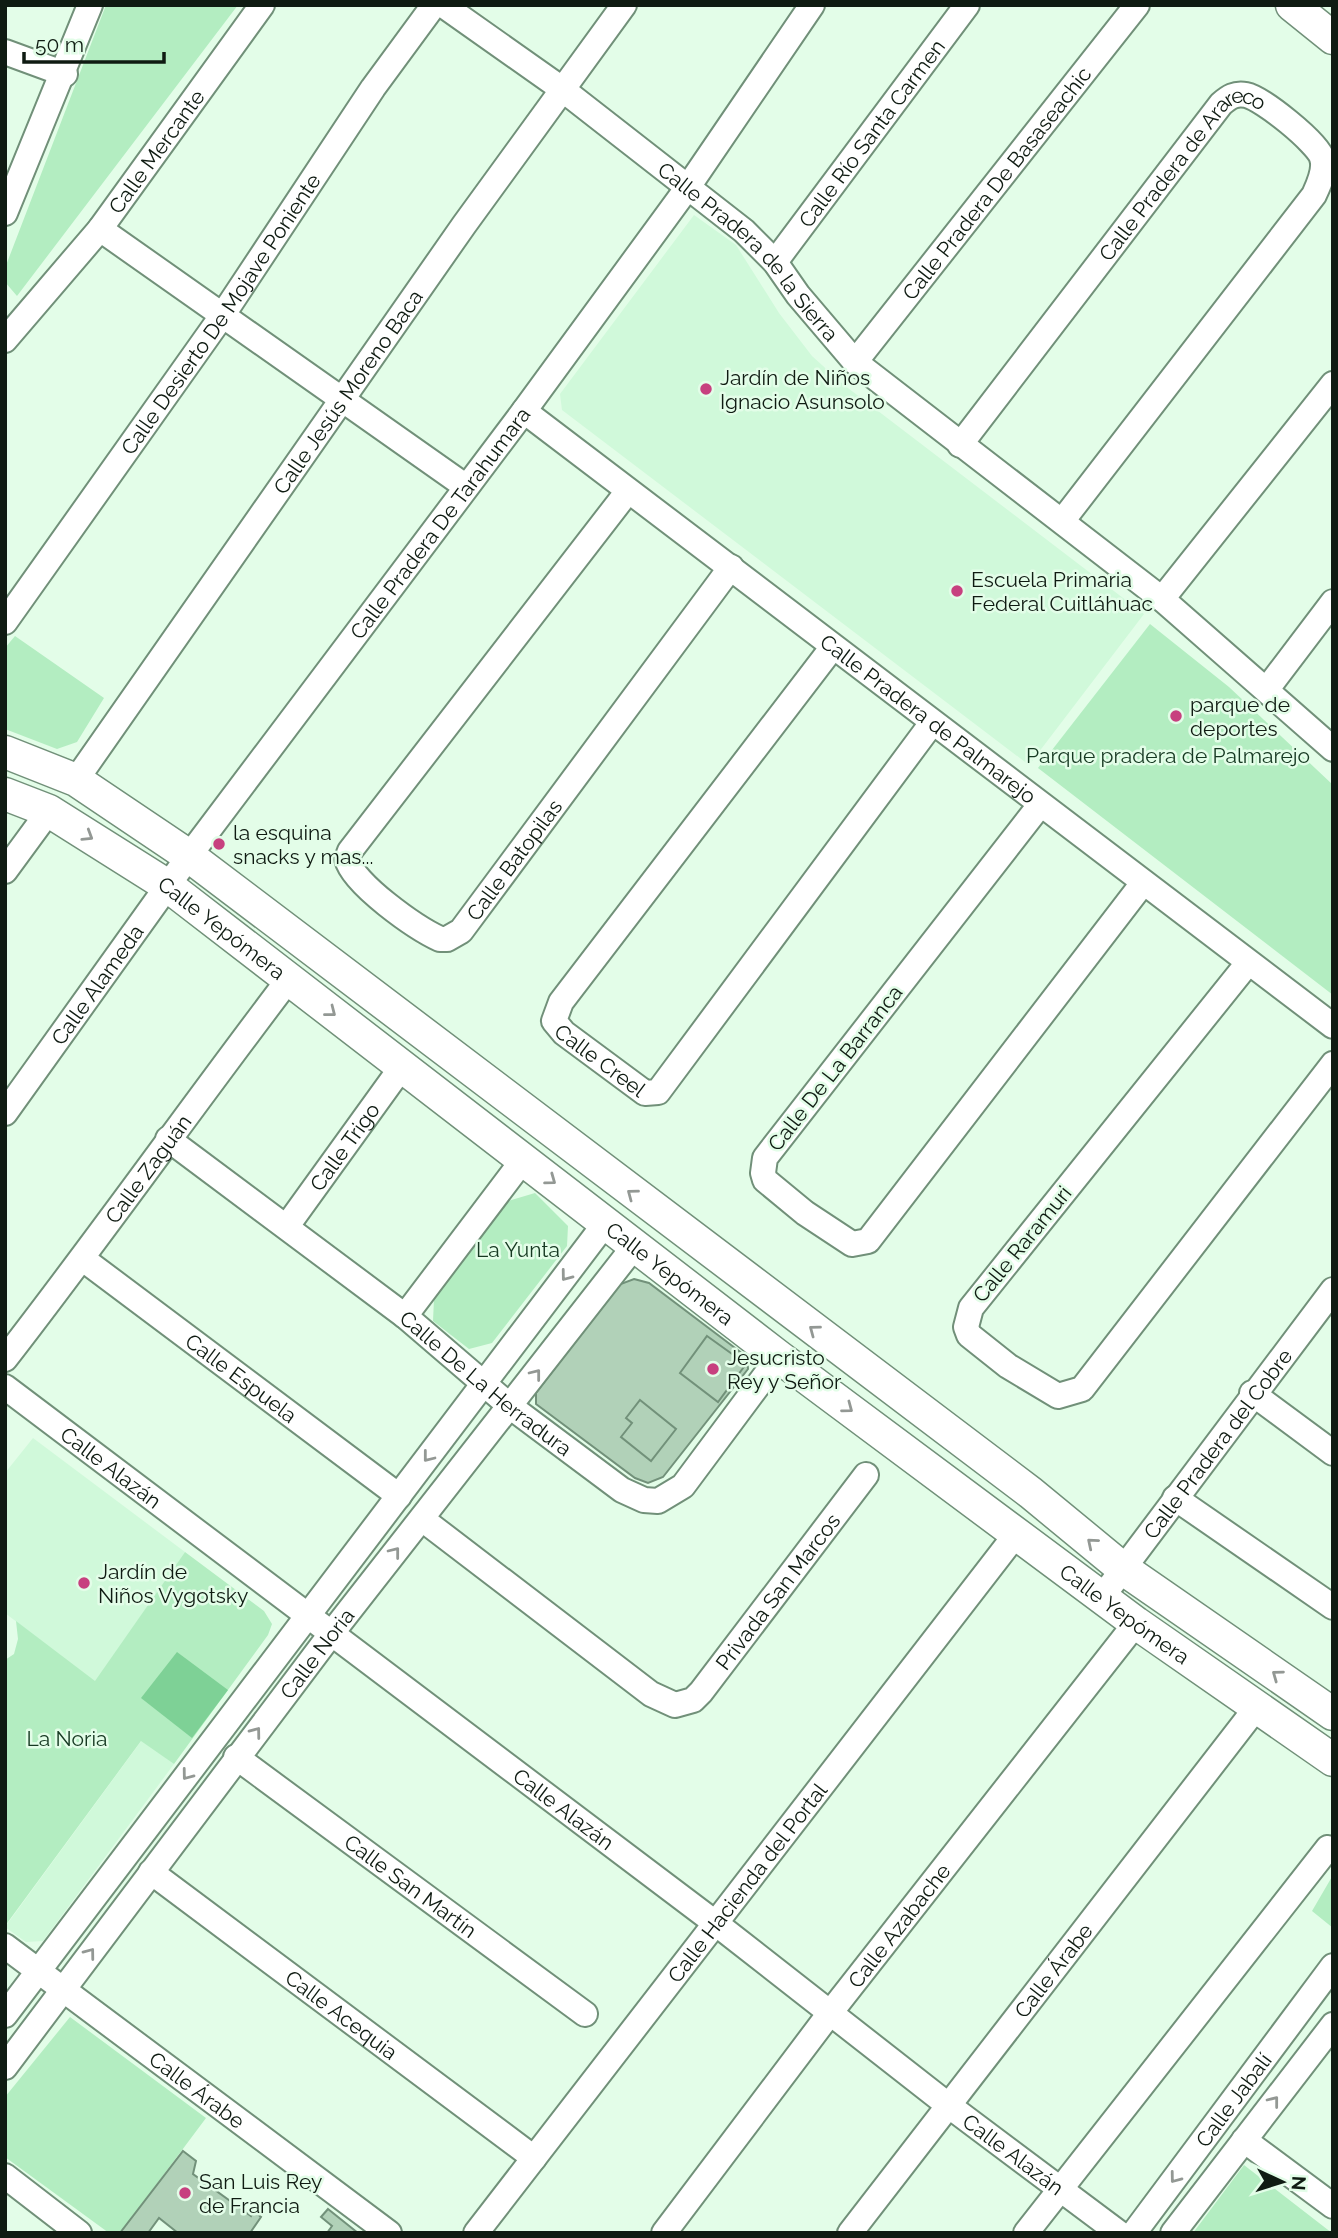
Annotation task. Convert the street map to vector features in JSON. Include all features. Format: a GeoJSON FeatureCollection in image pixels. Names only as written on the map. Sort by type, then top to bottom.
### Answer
{"type":"FeatureCollection","features":[{"type":"Feature","properties":{"kind":"main road"},"geometry":{"type":"LineString","coordinates":[[1292,5],[1333,38]]}},
{"type":"Feature","properties":{"kind":"main road","name":"Calle Yepómera"},"geometry":{"type":"LineString","coordinates":[[5,752],[76,780],[189,856],[1031,1493],[1122,1569],[1333,1714]]}},
{"type":"Feature","properties":{"kind":"main road","name":"Calle Yepómera"},"geometry":{"type":"LineString","coordinates":[[5,794],[49,811],[168,887],[401,1068],[636,1244],[779,1357],[1136,1623],[1333,1760]]}},
{"type":"Feature","properties":{"kind":"street"},"geometry":{"type":"LineString","coordinates":[[5,213],[65,74],[90,5]]}},
{"type":"Feature","properties":{"kind":"street","name":"Calle Mercante"},"geometry":{"type":"LineString","coordinates":[[5,340],[100,229],[262,5]]}},
{"type":"Feature","properties":{"kind":"street","name":"Calle Desierto De Mojave Poniente"},"geometry":{"type":"LineString","coordinates":[[5,622],[222,316],[373,88],[434,5]]}},
{"type":"Feature","properties":{"kind":"street","name":"Calle Pradera de la Sierra"},"geometry":{"type":"LineString","coordinates":[[443,5],[562,89],[744,231],[775,262],[798,295],[855,362],[1162,598],[1333,749]]}},
{"type":"Feature","properties":{"kind":"street","name":"Calle Jesús Moreno Baca"},"geometry":{"type":"LineString","coordinates":[[76,780],[341,398],[624,5]]}},
{"type":"Feature","properties":{"kind":"street","name":"Calle Pradera De Tarahumara"},"geometry":{"type":"LineString","coordinates":[[189,856],[524,411],[688,187],[813,5]]}},
{"type":"Feature","properties":{"kind":"street","name":"Calle Río Santa Carmen"},"geometry":{"type":"LineString","coordinates":[[775,262],[967,5]]}},
{"type":"Feature","properties":{"kind":"street","name":"Calle Pradera De Basaseachic"},"geometry":{"type":"LineString","coordinates":[[855,362],[1137,5]]}},
{"type":"Feature","properties":{"kind":"street"},"geometry":{"type":"LineString","coordinates":[[5,52],[65,74]]}},
{"type":"Feature","properties":{"kind":"street","name":"Calle Pradera de Arareco"},"geometry":{"type":"LineString","coordinates":[[960,445],[1221,104],[1229,97],[1243,95],[1276,113],[1322,156],[1322,173],[1314,195],[1063,520]]}},
{"type":"Feature","properties":{"kind":"street","name":"Calle Mercante"},"geometry":{"type":"LineString","coordinates":[[100,229],[465,486]]}},
{"type":"Feature","properties":{"kind":"street"},"geometry":{"type":"LineString","coordinates":[[1162,598],[1333,384]]}},
{"type":"Feature","properties":{"kind":"street","name":"Calle Pradera de Palmarejo"},"geometry":{"type":"LineString","coordinates":[[524,411],[731,567],[832,648],[1333,1026]]}},
{"type":"Feature","properties":{"kind":"street","name":"Calle Batopilas"},"geometry":{"type":"LineString","coordinates":[[628,491],[350,851],[346,859],[352,874],[398,911],[440,939],[454,936],[468,923],[731,567]]}},
{"type":"Feature","properties":{"kind":"street"},"geometry":{"type":"LineString","coordinates":[[1266,689],[1333,602]]}},
{"type":"Feature","properties":{"kind":"street","name":"Calle Creel"},"geometry":{"type":"LineString","coordinates":[[832,648],[561,1002],[554,1021],[574,1041],[645,1093],[658,1092],[932,723]]}},
{"type":"Feature","properties":{"kind":"street","name":"Calle De La Barranca"},"geometry":{"type":"LineString","coordinates":[[1040,805],[765,1158],[765,1180],[805,1213],[852,1244],[868,1241],[1143,883]]}},
{"type":"Feature","properties":{"kind":"street"},"geometry":{"type":"LineString","coordinates":[[5,870],[49,811]]}},
{"type":"Feature","properties":{"kind":"street","name":"Calle Alameda"},"geometry":{"type":"LineString","coordinates":[[5,1113],[189,856]]}},
{"type":"Feature","properties":{"kind":"street","name":"Calle Raramuri"},"geometry":{"type":"LineString","coordinates":[[1248,963],[971,1308],[966,1328],[969,1335],[1008,1366],[1058,1396],[1082,1389],[1333,1064]]}},
{"type":"Feature","properties":{"kind":"street","name":"Calle Zaguán"},"geometry":{"type":"LineString","coordinates":[[5,1359],[83,1259],[168,1139],[289,979]]}},
{"type":"Feature","properties":{"kind":"street","name":"Calle Trigo"},"geometry":{"type":"LineString","coordinates":[[287,1226],[401,1068]]}},
{"type":"Feature","properties":{"kind":"street","name":"Calle De La Herradura"},"geometry":{"type":"LineString","coordinates":[[168,1139],[405,1316],[511,1407],[622,1490],[644,1500],[658,1500],[683,1486],[779,1357]]}},
{"type":"Feature","properties":{"kind":"street"},"geometry":{"type":"LineString","coordinates":[[405,1316],[523,1160]]}},
{"type":"Feature","properties":{"kind":"street","name":"Calle Noria"},"geometry":{"type":"LineString","coordinates":[[5,2015],[607,1222]]}},
{"type":"Feature","properties":{"kind":"street","name":"Calle Noria"},"geometry":{"type":"LineString","coordinates":[[5,2067],[236,1757],[636,1244]]}},
{"type":"Feature","properties":{"kind":"street","name":"Calle Espuela"},"geometry":{"type":"LineString","coordinates":[[83,1259],[399,1496]]}},
{"type":"Feature","properties":{"kind":"street","name":"Calle Pradera del Cobre"},"geometry":{"type":"LineString","coordinates":[[1102,1597],[1252,1393],[1332,1292]]}},
{"type":"Feature","properties":{"kind":"street","name":"Calle Alazán"},"geometry":{"type":"LineString","coordinates":[[5,1387],[714,1922],[948,2105],[1119,2233]]}},
{"type":"Feature","properties":{"kind":"street"},"geometry":{"type":"LineString","coordinates":[[1252,1393],[1333,1453]]}},
{"type":"Feature","properties":{"kind":"street","name":"Privada San Marcos"},"geometry":{"type":"LineString","coordinates":[[422,1519],[651,1694],[666,1704],[683,1704],[701,1692],[866,1475]]}},
{"type":"Feature","properties":{"kind":"street"},"geometry":{"type":"LineString","coordinates":[[1175,1498],[1333,1607]]}},
{"type":"Feature","properties":{"kind":"street","name":"Calle Hacienda del Portal"},"geometry":{"type":"LineString","coordinates":[[476,2233],[1017,1533]]}},
{"type":"Feature","properties":{"kind":"street","name":"Calle Azabache"},"geometry":{"type":"LineString","coordinates":[[664,2233],[830,2013],[1136,1623]]}},
{"type":"Feature","properties":{"kind":"street","name":"Calle Árabe"},"geometry":{"type":"LineString","coordinates":[[850,2233],[1256,1708]]}},
{"type":"Feature","properties":{"kind":"street","name":"Calle San Martín"},"geometry":{"type":"LineString","coordinates":[[236,1757],[585,2014]]}},
{"type":"Feature","properties":{"kind":"street"},"geometry":{"type":"LineString","coordinates":[[1026,2233],[1328,1848]]}},
{"type":"Feature","properties":{"kind":"street","name":"Calle Acequia"},"geometry":{"type":"LineString","coordinates":[[151,1872],[534,2158]]}},
{"type":"Feature","properties":{"kind":"street","name":"Calle Árabe"},"geometry":{"type":"LineString","coordinates":[[5,1946],[389,2233]]}},
{"type":"Feature","properties":{"kind":"street","name":"Calle Jabalí"},"geometry":{"type":"LineString","coordinates":[[1133,2233],[1333,1966]]}},
{"type":"Feature","properties":{"kind":"street"},"geometry":{"type":"LineString","coordinates":[[1304,2006],[1332,2028]]}},
{"type":"Feature","properties":{"kind":"street","name":"Calle Jabalí"},"geometry":{"type":"LineString","coordinates":[[1173,2233],[1332,2028]]}},
{"type":"Feature","properties":{"kind":"street"},"geometry":{"type":"LineString","coordinates":[[1244,2140],[1333,2206]]}},
{"type":"Feature","properties":{"kind":"street"},"geometry":{"type":"LineString","coordinates":[[5,2176],[79,2233]]}},
{"type":"Feature","properties":{"kind":"shaded area"},"geometry":{"type":"Polygon","coordinates":[[[694,215],[736,245],[779,313],[812,356],[844,385],[1144,614],[1029,765],[562,410],[560,394],[694,215]]]}},
{"type":"Feature","properties":{"kind":"shaded area","name":"Jardín de Niños Vygotsky"},"geometry":{"type":"Polygon","coordinates":[[[33,1438],[185,1552],[95,1682],[5,1613],[5,1473],[33,1438]]]}},
{"type":"Feature","properties":{"kind":"shaded area"},"geometry":{"type":"Polygon","coordinates":[[[177,1652],[228,1690],[192,1738],[141,1698],[177,1652]]]}},
{"type":"Feature","properties":{"kind":"shaded area","name":"La Noria"},"geometry":{"type":"Polygon","coordinates":[[[142,1740],[174,1764],[43,1941],[26,1942],[5,1927],[142,1740]]]}},
{"type":"Feature","properties":{"kind":"green space"},"geometry":{"type":"Polygon","coordinates":[[[106,5],[238,5],[17,296],[5,282],[5,268],[106,5]]]}},
{"type":"Feature","properties":{"kind":"green space","name":"Parque pradera de Palmarejo"},"geometry":{"type":"Polygon","coordinates":[[[1150,624],[1229,687],[1333,785],[1333,995],[1038,768],[1150,624]]]}},
{"type":"Feature","properties":{"kind":"green space"},"geometry":{"type":"Polygon","coordinates":[[[15,636],[104,698],[77,742],[57,749],[5,729],[5,648],[15,636]]]}},
{"type":"Feature","properties":{"kind":"green space","name":"La Yunta"},"geometry":{"type":"Polygon","coordinates":[[[535,1193],[568,1226],[567,1246],[492,1343],[469,1349],[433,1321],[434,1299],[508,1201],[535,1193]]]}},
{"type":"Feature","properties":{"kind":"green space","name":"La Noria"},"geometry":{"type":"Polygon","coordinates":[[[185,1552],[264,1611],[272,1624],[268,1635],[174,1764],[141,1741],[5,1926],[5,1660],[14,1654],[18,1639],[16,1621],[95,1681],[185,1552]]]}},
{"type":"Feature","properties":{"kind":"green space"},"geometry":{"type":"Polygon","coordinates":[[[1333,1875],[1333,1928],[1312,1911],[1333,1875]]]}},
{"type":"Feature","properties":{"kind":"green space"},"geometry":{"type":"Polygon","coordinates":[[[70,2017],[206,2118],[120,2233],[109,2233],[5,2157],[5,2097],[70,2017]]]}},
{"type":"Feature","properties":{"kind":"green space"},"geometry":{"type":"Polygon","coordinates":[[[1244,2165],[1332,2233],[1193,2233],[1244,2165]]]}},
{"type":"Feature","properties":{"kind":"building"},"geometry":{"type":"Polygon","coordinates":[[[634,1279],[649,1283],[747,1357],[748,1369],[663,1477],[648,1483],[635,1478],[536,1404],[536,1393],[618,1285],[634,1279]]]}},
{"type":"Feature","properties":{"kind":"building","name":"Jesucristo Rey y Señor"},"geometry":{"type":"Polygon","coordinates":[[[707,1336],[746,1364],[718,1402],[680,1373],[707,1336]]]}},
{"type":"Feature","properties":{"kind":"building"},"geometry":{"type":"Polygon","coordinates":[[[640,1400],[676,1429],[651,1461],[621,1437],[632,1423],[626,1418],[640,1400]]]}},
{"type":"Feature","properties":{"kind":"building","name":"San Luis Rey de Francia"},"geometry":{"type":"Polygon","coordinates":[[[183,2151],[196,2161],[193,2174],[251,2216],[254,2211],[261,2217],[250,2233],[178,2233],[159,2218],[148,2233],[120,2233],[183,2151]]]}},
{"type":"Feature","properties":{"kind":"building"},"geometry":{"type":"Polygon","coordinates":[[[328,2209],[358,2233],[327,2233],[332,2226],[321,2217],[328,2209]]]}},
{"type":"Feature","properties":{"kind":"place","name":"Jardín de Niños Ignacio Asunsolo"},"geometry":{"type":"Point","coordinates":[706,389]}},
{"type":"Feature","properties":{"kind":"place","name":"Escuela Primaria Federal Cuitláhuac"},"geometry":{"type":"Point","coordinates":[957,591]}},
{"type":"Feature","properties":{"kind":"place","name":"parque de deportes"},"geometry":{"type":"Point","coordinates":[1176,716]}},
{"type":"Feature","properties":{"kind":"place","name":"la esquina snacks y mas..."},"geometry":{"type":"Point","coordinates":[219,844]}},
{"type":"Feature","properties":{"kind":"place","name":"Jesucristo Rey y Señor"},"geometry":{"type":"Point","coordinates":[713,1369]}},
{"type":"Feature","properties":{"kind":"place","name":"Jardín de Niños Vygotsky"},"geometry":{"type":"Point","coordinates":[84,1583]}},
{"type":"Feature","properties":{"kind":"place","name":"San Luis Rey de Francia"},"geometry":{"type":"Point","coordinates":[185,2193]}}]}
